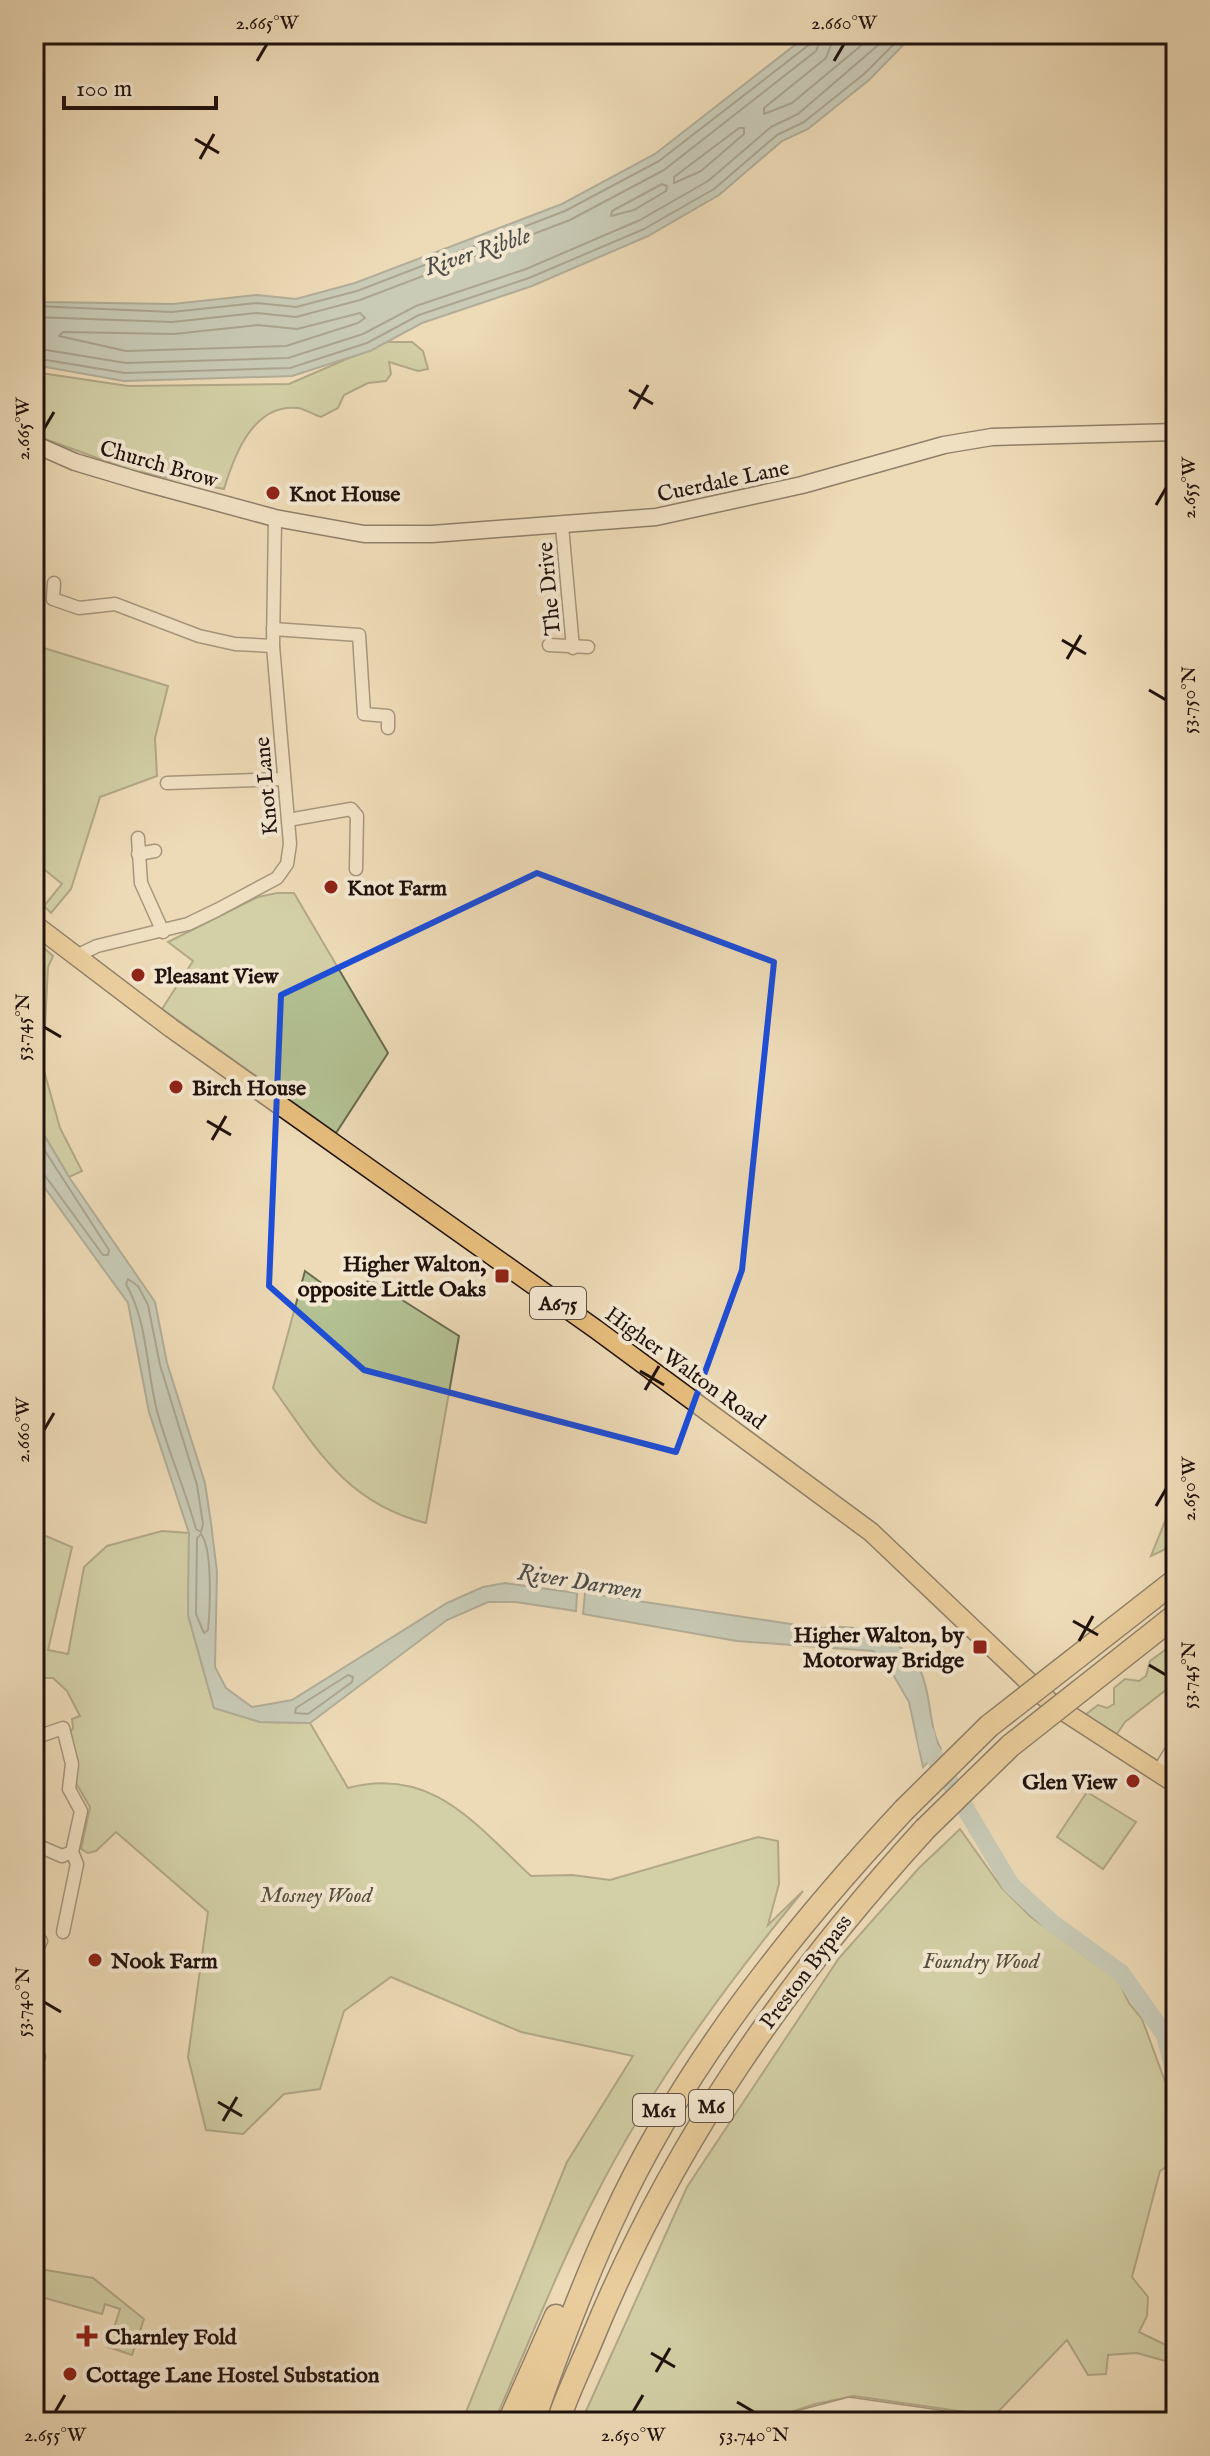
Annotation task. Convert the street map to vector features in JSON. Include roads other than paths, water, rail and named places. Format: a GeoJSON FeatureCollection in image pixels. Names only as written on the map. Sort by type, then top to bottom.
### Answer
{"type":"FeatureCollection","features":[{"type":"Feature","properties":{"kind":"highway","name":"M6"},"geometry":{"type":"LineString","coordinates":[[533,2422],[560,2343],[613,2217],[703,2062],[783,1947],[874,1842],[989,1726],[1176,1580]]}},
{"type":"Feature","properties":{"kind":"highway","name":"Preston Bypass"},"geometry":{"type":"LineString","coordinates":[[558,2422],[618,2276],[693,2134],[808,1963],[925,1829],[1010,1746],[1176,1615]]}},
{"type":"Feature","properties":{"kind":"highway","name":"M61"},"geometry":{"type":"LineString","coordinates":[[509,2422],[601,2216],[679,2074],[796,1910],[874,1842]]}},
{"type":"Feature","properties":{"kind":"main road","name":"Cuerdale Lane"},"geometry":{"type":"LineString","coordinates":[[275,518],[364,534],[562,526],[656,517],[802,485],[944,445],[992,437],[1176,432]]}},
{"type":"Feature","properties":{"kind":"main road","name":"Church Brow"},"geometry":{"type":"LineString","coordinates":[[34,444],[130,479],[275,518]]}},
{"type":"Feature","properties":{"kind":"main road","name":"Higher Walton Road"},"geometry":{"type":"LineString","coordinates":[[34,924],[871,1532],[1051,1703],[1176,1784]]}},
{"type":"Feature","properties":{"kind":"street","name":"Knot Lane"},"geometry":{"type":"LineString","coordinates":[[76,956],[97,946],[188,924],[277,878],[289,857],[273,646],[275,518]]}},
{"type":"Feature","properties":{"kind":"street","name":"The Drive"},"geometry":{"type":"LineString","coordinates":[[562,526],[573,648]]}},
{"type":"Feature","properties":{"kind":"street"},"geometry":{"type":"LineString","coordinates":[[54,583],[53,599],[79,608],[115,604],[199,636],[235,644],[273,646]]}},
{"type":"Feature","properties":{"kind":"street"},"geometry":{"type":"LineString","coordinates":[[273,629],[359,635],[364,714],[388,716],[388,728]]}},
{"type":"Feature","properties":{"kind":"street"},"geometry":{"type":"LineString","coordinates":[[549,645],[588,647]]}},
{"type":"Feature","properties":{"kind":"street"},"geometry":{"type":"LineString","coordinates":[[167,783],[283,779]]}},
{"type":"Feature","properties":{"kind":"street"},"geometry":{"type":"LineString","coordinates":[[288,820],[351,809],[357,816],[356,869]]}},
{"type":"Feature","properties":{"kind":"street"},"geometry":{"type":"LineString","coordinates":[[138,838],[141,883],[163,932]]}},
{"type":"Feature","properties":{"kind":"street"},"geometry":{"type":"LineString","coordinates":[[138,854],[155,851]]}},
{"type":"Feature","properties":{"kind":"street"},"geometry":{"type":"LineString","coordinates":[[34,1738],[63,1728],[72,1764],[69,1789],[81,1811],[72,1852],[77,1864],[63,1932]]}},
{"type":"Feature","properties":{"kind":"street"},"geometry":{"type":"LineString","coordinates":[[1158,1772],[1176,1743]]}},
{"type":"Feature","properties":{"kind":"street"},"geometry":{"type":"LineString","coordinates":[[34,1844],[62,1856],[72,1852]]}},
{"type":"Feature","properties":{"kind":"street"},"geometry":{"type":"LineString","coordinates":[[785,2422],[849,2405],[969,2422]]}},
{"type":"Feature","properties":{"kind":"water","name":"River Ribble"},"geometry":{"type":"Polygon","coordinates":[[[809,34],[914,34],[869,80],[808,129],[782,141],[719,195],[648,236],[532,286],[422,323],[370,351],[292,376],[124,381],[34,365],[34,298],[44,302],[173,304],[257,295],[296,299],[355,283],[562,204],[655,154],[809,34]]]}},
{"type":"Feature","properties":{"kind":"water","name":"River Darwen"},"geometry":{"type":"Polygon","coordinates":[[[34,1118],[69,1177],[155,1302],[167,1363],[205,1483],[217,1572],[215,1667],[226,1688],[252,1707],[292,1700],[447,1603],[483,1587],[505,1583],[577,1593],[576,1611],[516,1602],[488,1602],[447,1620],[310,1723],[260,1722],[214,1708],[188,1615],[189,1533],[149,1412],[128,1303],[34,1173],[34,1118]]]}},
{"type":"Feature","properties":{"kind":"water","name":"River Darwen"},"geometry":{"type":"Polygon","coordinates":[[[585,1593],[803,1627],[850,1627],[886,1638],[906,1653],[921,1672],[941,1749],[923,1767],[909,1702],[891,1671],[873,1651],[737,1641],[583,1614],[585,1593]]]}},
{"type":"Feature","properties":{"kind":"waterway","name":"River Darwen"},"geometry":{"type":"LineString","coordinates":[[926,1734],[928,1746],[1011,1885],[1051,1922],[1121,1973],[1165,2035],[1176,2079]]}},
{"type":"Feature","properties":{"kind":"place","name":"Knot House"},"geometry":{"type":"Point","coordinates":[273,493]}},
{"type":"Feature","properties":{"kind":"place","name":"Knot Farm"},"geometry":{"type":"Point","coordinates":[331,887]}},
{"type":"Feature","properties":{"kind":"place","name":"Pleasant View"},"geometry":{"type":"Point","coordinates":[138,975]}},
{"type":"Feature","properties":{"kind":"place","name":"Birch House"},"geometry":{"type":"Point","coordinates":[176,1087]}},
{"type":"Feature","properties":{"kind":"place","name":"Higher Walton, opposite Little Oaks"},"geometry":{"type":"Point","coordinates":[502,1276]}},
{"type":"Feature","properties":{"kind":"place","name":"Higher Walton, by Motorway Bridge"},"geometry":{"type":"Point","coordinates":[980,1647]}},
{"type":"Feature","properties":{"kind":"place","name":"Glen View"},"geometry":{"type":"Point","coordinates":[1133,1781]}},
{"type":"Feature","properties":{"kind":"place","name":"Nook Farm"},"geometry":{"type":"Point","coordinates":[95,1960]}},
{"type":"Feature","properties":{"kind":"place","name":"Charnley Fold"},"geometry":{"type":"Point","coordinates":[87,2336]}},
{"type":"Feature","properties":{"kind":"place","name":"Cottage Lane Hostel Substation"},"geometry":{"type":"Point","coordinates":[70,2374]}},
{"type":"Feature","properties":{"kind":"park label","name":"Mosney Wood"},"geometry":{"type":"Point","coordinates":[316,1894]}},
{"type":"Feature","properties":{"kind":"park label","name":"Foundry Wood"},"geometry":{"type":"Point","coordinates":[981,1960]}}]}
